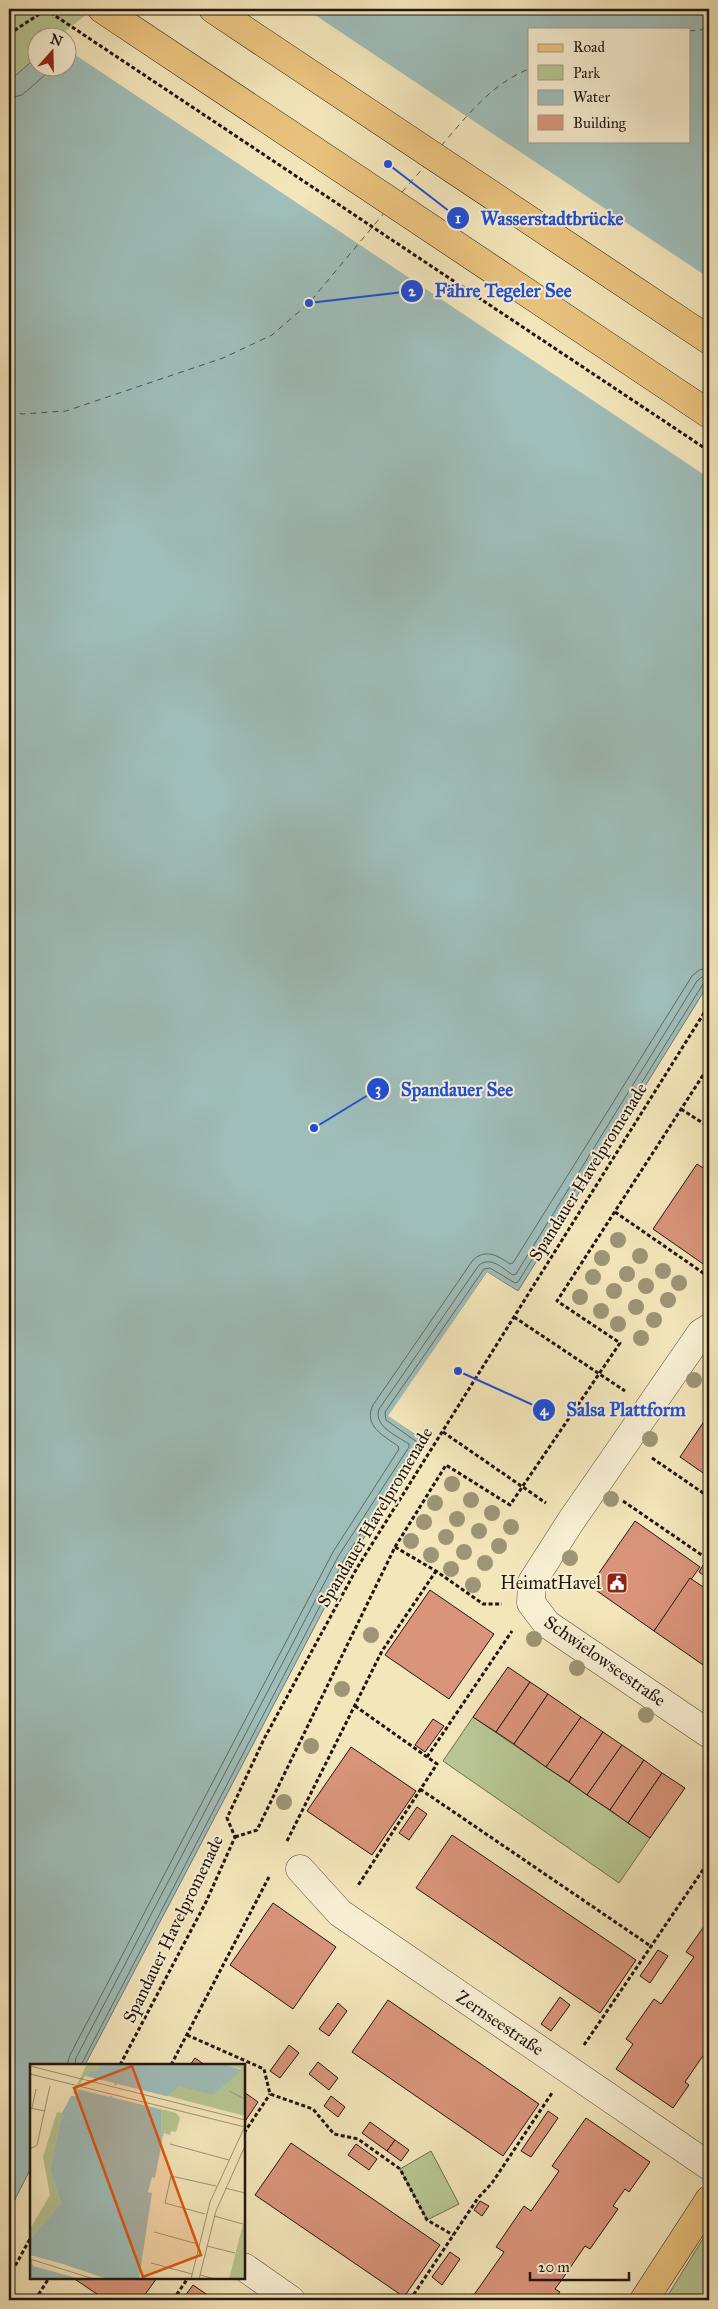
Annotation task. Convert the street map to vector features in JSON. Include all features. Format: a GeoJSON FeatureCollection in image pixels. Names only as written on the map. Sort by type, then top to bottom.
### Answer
{"type":"FeatureCollection","features":[{"type":"Feature","properties":{"kind":"main road"},"geometry":{"type":"LineString","coordinates":[[102,9],[709,414]]}},
{"type":"Feature","properties":{"kind":"main road"},"geometry":{"type":"LineString","coordinates":[[212,9],[709,340]]}},
{"type":"Feature","properties":{"kind":"main road"},"geometry":{"type":"LineString","coordinates":[[644,2300],[709,2200]]}},
{"type":"Feature","properties":{"kind":"street","name":"Schwielowseestraße"},"geometry":{"type":"LineString","coordinates":[[709,1328],[701,1333],[571,1521],[532,1582],[531,1603],[547,1624],[709,1734]]}},
{"type":"Feature","properties":{"kind":"street","name":"Zernseestraße"},"geometry":{"type":"LineString","coordinates":[[300,1869],[340,1913],[709,2166]]}},
{"type":"Feature","properties":{"kind":"street"},"geometry":{"type":"LineString","coordinates":[[245,2268],[291,2300]]}},
{"type":"Feature","properties":{"kind":"path"},"geometry":{"type":"LineString","coordinates":[[9,34],[46,9],[709,451]]}},
{"type":"Feature","properties":{"kind":"path","name":"Spandauer Havelpromenade"},"geometry":{"type":"LineString","coordinates":[[121,2064],[206,1902],[235,1837],[227,1818],[264,1739],[357,1568],[709,1005]]}},
{"type":"Feature","properties":{"kind":"path"},"geometry":{"type":"LineString","coordinates":[[235,1837],[257,1830],[395,1547],[446,1465],[510,1505],[620,1342],[557,1301],[709,1066]]}},
{"type":"Feature","properties":{"kind":"path"},"geometry":{"type":"LineString","coordinates":[[681,1109],[709,1128]]}},
{"type":"Feature","properties":{"kind":"path"},"geometry":{"type":"LineString","coordinates":[[615,1212],[709,1277]]}},
{"type":"Feature","properties":{"kind":"path"},"geometry":{"type":"LineString","coordinates":[[514,1317],[650,1408]]}},
{"type":"Feature","properties":{"kind":"path"},"geometry":{"type":"LineString","coordinates":[[443,1432],[571,1521]]}},
{"type":"Feature","properties":{"kind":"path"},"geometry":{"type":"LineString","coordinates":[[627,1441],[709,1497]]}},
{"type":"Feature","properties":{"kind":"path"},"geometry":{"type":"LineString","coordinates":[[598,1483],[709,1560]]}},
{"type":"Feature","properties":{"kind":"path"},"geometry":{"type":"LineString","coordinates":[[395,1547],[436,1571],[483,1604],[531,1603]]}},
{"type":"Feature","properties":{"kind":"path"},"geometry":{"type":"LineString","coordinates":[[284,1846],[382,1652],[436,1571]]}},
{"type":"Feature","properties":{"kind":"path"},"geometry":{"type":"LineString","coordinates":[[427,1757],[531,1603]]}},
{"type":"Feature","properties":{"kind":"path"},"geometry":{"type":"LineString","coordinates":[[340,1913],[437,1764],[355,1706]]}},
{"type":"Feature","properties":{"kind":"path"},"geometry":{"type":"LineString","coordinates":[[420,1789],[652,1947]]}},
{"type":"Feature","properties":{"kind":"path"},"geometry":{"type":"LineString","coordinates":[[410,2300],[478,2198],[492,2184],[709,1861]]}},
{"type":"Feature","properties":{"kind":"path"},"geometry":{"type":"LineString","coordinates":[[172,2064],[271,1872]]}},
{"type":"Feature","properties":{"kind":"path"},"geometry":{"type":"LineString","coordinates":[[187,2034],[264,2069],[270,2094],[245,2132]]}},
{"type":"Feature","properties":{"kind":"path"},"geometry":{"type":"LineString","coordinates":[[270,2094],[313,2109],[334,2134],[358,2139],[400,2170],[427,2220],[453,2235]]}},
{"type":"Feature","properties":{"kind":"path"},"geometry":{"type":"LineString","coordinates":[[9,2277],[30,2238]]}},
{"type":"Feature","properties":{"kind":"path"},"geometry":{"type":"LineString","coordinates":[[35,2300],[48,2279]]}},
{"type":"Feature","properties":{"kind":"path"},"geometry":{"type":"LineString","coordinates":[[173,2300],[187,2279]]}},
{"type":"Feature","properties":{"kind":"green space"},"geometry":{"type":"Polygon","coordinates":[[[23,9],[97,9],[73,28],[28,28],[28,65],[9,81],[9,21],[23,9]]]}},
{"type":"Feature","properties":{"kind":"green space"},"geometry":{"type":"Polygon","coordinates":[[[473,1717],[650,1838],[619,1883],[443,1761],[473,1717]]]}},
{"type":"Feature","properties":{"kind":"green space"},"geometry":{"type":"Polygon","coordinates":[[[431,2151],[459,2204],[427,2220],[400,2169],[431,2151]]]}},
{"type":"Feature","properties":{"kind":"green space"},"geometry":{"type":"Polygon","coordinates":[[[709,2229],[709,2300],[665,2300],[709,2229]]]}},
{"type":"Feature","properties":{"kind":"water"},"geometry":{"type":"Polygon","coordinates":[[[97,9],[709,9],[709,983],[518,1291],[487,1272],[389,1416],[426,1442],[349,1561],[86,2064],[30,2064],[30,2170],[9,2211],[9,81],[28,65],[28,78],[78,78],[78,28],[97,9]]]}},
{"type":"Feature","properties":{"kind":"pier"},"geometry":{"type":"Polygon","coordinates":[[[93,9],[306,9],[709,278],[709,478],[78,57],[78,28],[70,28],[93,9]]]}},
{"type":"Feature","properties":{"kind":"pier"},"geometry":{"type":"Polygon","coordinates":[[[487,1272],[520,1293],[517,1294],[488,1275],[392,1415],[428,1440],[428,1443],[388,1416],[487,1272]]]}},
{"type":"Feature","properties":{"kind":"building"},"geometry":{"type":"Polygon","coordinates":[[[697,1164],[709,1172],[709,1268],[653,1229],[697,1164]]]}},
{"type":"Feature","properties":{"kind":"building"},"geometry":{"type":"Polygon","coordinates":[[[709,1414],[709,1477],[680,1457],[709,1414]]]}},
{"type":"Feature","properties":{"kind":"building"},"geometry":{"type":"Polygon","coordinates":[[[635,1521],[700,1567],[654,1631],[590,1586],[635,1521]]]}},
{"type":"Feature","properties":{"kind":"building"},"geometry":{"type":"Polygon","coordinates":[[[705,1562],[709,1565],[709,1579],[699,1572],[705,1562]]]}},
{"type":"Feature","properties":{"kind":"building"},"geometry":{"type":"Polygon","coordinates":[[[690,1578],[709,1591],[709,1669],[654,1631],[690,1578]]]}},
{"type":"Feature","properties":{"kind":"building"},"geometry":{"type":"Polygon","coordinates":[[[430,1590],[494,1634],[449,1699],[385,1655],[430,1590]]]}},
{"type":"Feature","properties":{"kind":"building"},"geometry":{"type":"Polygon","coordinates":[[[508,1667],[530,1682],[496,1732],[473,1717],[508,1667]]]}},
{"type":"Feature","properties":{"kind":"building"},"geometry":{"type":"Polygon","coordinates":[[[530,1682],[548,1694],[514,1744],[496,1732],[530,1682]]]}},
{"type":"Feature","properties":{"kind":"building"},"geometry":{"type":"Polygon","coordinates":[[[548,1694],[581,1717],[546,1767],[514,1744],[548,1694]]]}},
{"type":"Feature","properties":{"kind":"building"},"geometry":{"type":"Polygon","coordinates":[[[581,1717],[603,1732],[569,1782],[546,1767],[581,1717]]]}},
{"type":"Feature","properties":{"kind":"building"},"geometry":{"type":"Polygon","coordinates":[[[433,1719],[444,1726],[425,1752],[415,1745],[433,1719]]]}},
{"type":"Feature","properties":{"kind":"building"},"geometry":{"type":"Polygon","coordinates":[[[603,1732],[622,1745],[587,1795],[569,1782],[603,1732]]]}},
{"type":"Feature","properties":{"kind":"building"},"geometry":{"type":"Polygon","coordinates":[[[622,1745],[644,1760],[610,1810],[587,1795],[622,1745]]]}},
{"type":"Feature","properties":{"kind":"building"},"geometry":{"type":"Polygon","coordinates":[[[351,1747],[416,1791],[372,1855],[307,1811],[351,1747]]]}},
{"type":"Feature","properties":{"kind":"building"},"geometry":{"type":"Polygon","coordinates":[[[644,1760],[662,1773],[628,1823],[610,1810],[644,1760]]]}},
{"type":"Feature","properties":{"kind":"building"},"geometry":{"type":"Polygon","coordinates":[[[662,1773],[685,1788],[650,1838],[628,1823],[662,1773]]]}},
{"type":"Feature","properties":{"kind":"building"},"geometry":{"type":"Polygon","coordinates":[[[417,1807],[427,1814],[409,1840],[399,1833],[417,1807]]]}},
{"type":"Feature","properties":{"kind":"building"},"geometry":{"type":"Polygon","coordinates":[[[452,1835],[636,1960],[600,2013],[416,1888],[452,1835]]]}},
{"type":"Feature","properties":{"kind":"building"},"geometry":{"type":"Polygon","coordinates":[[[273,1903],[336,1947],[293,2009],[230,1965],[273,1903]]]}},
{"type":"Feature","properties":{"kind":"building"},"geometry":{"type":"Polygon","coordinates":[[[709,1919],[709,2047],[685,2082],[689,2085],[673,2108],[616,2069],[633,2044],[626,2039],[654,1999],[661,2004],[694,1957],[686,1952],[709,1919]]]}},
{"type":"Feature","properties":{"kind":"building"},"geometry":{"type":"Polygon","coordinates":[[[658,1950],[668,1956],[650,1983],[640,1976],[658,1950]]]}},
{"type":"Feature","properties":{"kind":"building"},"geometry":{"type":"Polygon","coordinates":[[[560,1997],[570,2005],[551,2031],[541,2024],[560,1997]]]}},
{"type":"Feature","properties":{"kind":"building"},"geometry":{"type":"Polygon","coordinates":[[[388,2000],[539,2104],[503,2156],[352,2052],[388,2000]]]}},
{"type":"Feature","properties":{"kind":"building"},"geometry":{"type":"Polygon","coordinates":[[[338,2003],[347,2011],[329,2036],[319,2029],[338,2003]]]}},
{"type":"Feature","properties":{"kind":"building"},"geometry":{"type":"Polygon","coordinates":[[[289,2045],[299,2053],[280,2078],[270,2071],[289,2045]]]}},
{"type":"Feature","properties":{"kind":"building"},"geometry":{"type":"Polygon","coordinates":[[[195,2058],[204,2064],[191,2064],[195,2058]]]}},
{"type":"Feature","properties":{"kind":"building"},"geometry":{"type":"Polygon","coordinates":[[[318,2062],[338,2078],[329,2090],[309,2074],[318,2062]]]}},
{"type":"Feature","properties":{"kind":"building"},"geometry":{"type":"Polygon","coordinates":[[[245,2093],[258,2102],[245,2122],[245,2093]]]}},
{"type":"Feature","properties":{"kind":"building"},"geometry":{"type":"Polygon","coordinates":[[[331,2096],[345,2107],[338,2117],[324,2106],[331,2096]]]}},
{"type":"Feature","properties":{"kind":"building"},"geometry":{"type":"Polygon","coordinates":[[[548,2111],[558,2118],[531,2157],[521,2151],[548,2111]]]}},
{"type":"Feature","properties":{"kind":"building"},"geometry":{"type":"Polygon","coordinates":[[[586,2118],[650,2162],[629,2192],[625,2189],[613,2206],[618,2209],[590,2249],[585,2246],[555,2289],[560,2292],[554,2300],[459,2300],[464,2294],[471,2299],[504,2252],[496,2247],[524,2206],[531,2211],[559,2171],[552,2166],[586,2118]]]}},
{"type":"Feature","properties":{"kind":"building"},"geometry":{"type":"Polygon","coordinates":[[[370,2122],[395,2140],[387,2151],[362,2133],[370,2122]]]}},
{"type":"Feature","properties":{"kind":"building"},"geometry":{"type":"Polygon","coordinates":[[[395,2140],[409,2150],[401,2161],[387,2151],[395,2140]]]}},
{"type":"Feature","properties":{"kind":"building"},"geometry":{"type":"Polygon","coordinates":[[[291,2143],[440,2245],[404,2297],[255,2195],[291,2143]]]}},
{"type":"Feature","properties":{"kind":"building"},"geometry":{"type":"Polygon","coordinates":[[[356,2144],[377,2159],[369,2170],[348,2155],[356,2144]]]}},
{"type":"Feature","properties":{"kind":"building"},"geometry":{"type":"Polygon","coordinates":[[[480,2201],[489,2206],[482,2216],[474,2210],[480,2201]]]}},
{"type":"Feature","properties":{"kind":"building"},"geometry":{"type":"Polygon","coordinates":[[[450,2252],[460,2259],[442,2285],[432,2277],[450,2252]]]}},
{"type":"Feature","properties":{"kind":"building"},"geometry":{"type":"Polygon","coordinates":[[[74,2279],[156,2279],[141,2300],[106,2300],[74,2279]]]}},
{"type":"Feature","properties":{"kind":"building"},"geometry":{"type":"Polygon","coordinates":[[[193,2285],[215,2300],[182,2300],[193,2285]]]}},
{"type":"Feature","properties":{"kind":"ferry route"},"geometry":{"type":"LineString","coordinates":[[690,31],[709,29]]}},
{"type":"Feature","properties":{"kind":"ferry route"},"geometry":{"type":"LineString","coordinates":[[441,146],[470,112],[491,92],[515,75],[528,69]]}},
{"type":"Feature","properties":{"kind":"ferry route"},"geometry":{"type":"LineString","coordinates":[[402,192],[424,167]]}},
{"type":"Feature","properties":{"kind":"ferry route"},"geometry":{"type":"LineString","coordinates":[[9,410],[22,414],[66,411],[223,358],[272,335],[309,303],[385,212]]}},
{"type":"Feature","properties":{"kind":"place","name":"Wasserstadtbrücke"},"geometry":{"type":"Point","coordinates":[388,164]}},
{"type":"Feature","properties":{"kind":"place","name":"Fähre Tegeler See"},"geometry":{"type":"Point","coordinates":[309,303]}},
{"type":"Feature","properties":{"kind":"place","name":"Spandauer See"},"geometry":{"type":"Point","coordinates":[314,1128]}},
{"type":"Feature","properties":{"kind":"place","name":"Salsa Plattform"},"geometry":{"type":"Point","coordinates":[458,1371]}},
{"type":"Feature","properties":{"kind":"place","name":"HeimatHavel"},"geometry":{"type":"Point","coordinates":[617,1583]}}]}
